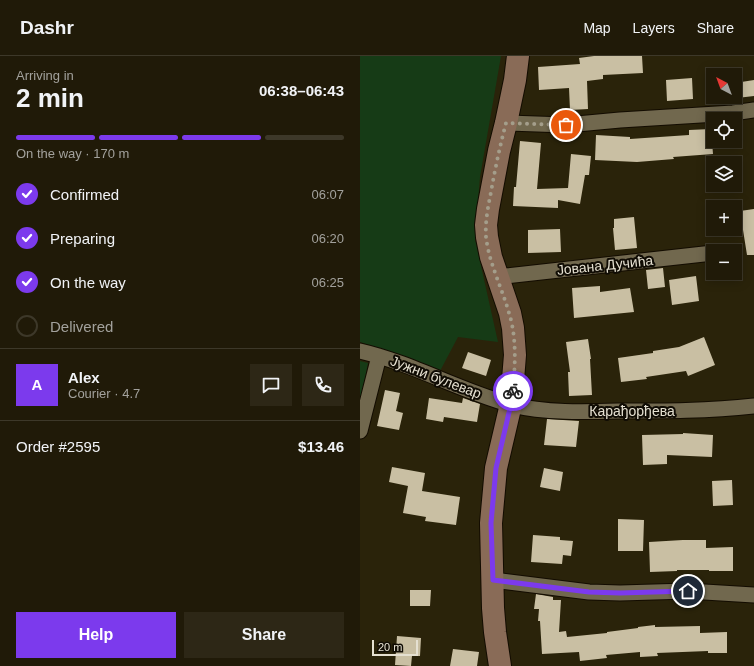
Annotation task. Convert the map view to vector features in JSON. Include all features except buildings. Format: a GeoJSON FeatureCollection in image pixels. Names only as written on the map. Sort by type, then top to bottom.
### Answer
{"type":"FeatureCollection","features":[{"type":"Feature","properties":{"kind":"street"},"geometry":{"type":"LineString","coordinates":[[500,666],[494,632],[491,523],[496,468],[511,404],[515,370],[515,355],[510,314],[489,250],[486,237],[486,225],[499,151],[515,80],[518,56]]}},
{"type":"Feature","properties":{"kind":"street"},"geometry":{"type":"LineString","coordinates":[[506,123],[566,125],[733,113],[754,110]]}},
{"type":"Feature","properties":{"kind":"street","name":"Јована Дучића"},"geometry":{"type":"LineString","coordinates":[[497,277],[706,254]]}},
{"type":"Feature","properties":{"kind":"street","name":"Јужни булевар"},"geometry":{"type":"LineString","coordinates":[[360,352],[379,356],[479,394],[511,404]]}},
{"type":"Feature","properties":{"kind":"street"},"geometry":{"type":"LineString","coordinates":[[360,431],[379,356]]}},
{"type":"Feature","properties":{"kind":"street","name":"Карађорђева"},"geometry":{"type":"LineString","coordinates":[[511,404],[526,408],[570,412],[682,411],[754,406]]}},
{"type":"Feature","properties":{"kind":"street"},"geometry":{"type":"LineString","coordinates":[[493,580],[589,592],[620,593],[688,591],[754,595]]}},
{"type":"Feature","properties":{"kind":"green space"},"geometry":{"type":"Polygon","coordinates":[[[360,56],[501,56],[480,177],[475,239],[498,342],[458,337],[440,371],[360,342],[360,56]]]}},
{"type":"Feature","properties":{"kind":"green space"},"geometry":{"type":"Polygon","coordinates":[[[360,361],[368,363],[360,403],[360,361]]]}},
{"type":"Feature","properties":{"kind":"way so far"},"geometry":{"type":"LineString","coordinates":[[513,391],[515,355],[513,328],[486,237],[488,209],[499,151],[506,123],[566,125]]}},
{"type":"Feature","properties":{"kind":"route"},"geometry":{"type":"LineString","coordinates":[[513,391],[496,468],[491,523],[493,580],[589,592],[620,593],[688,591]]}}]}
